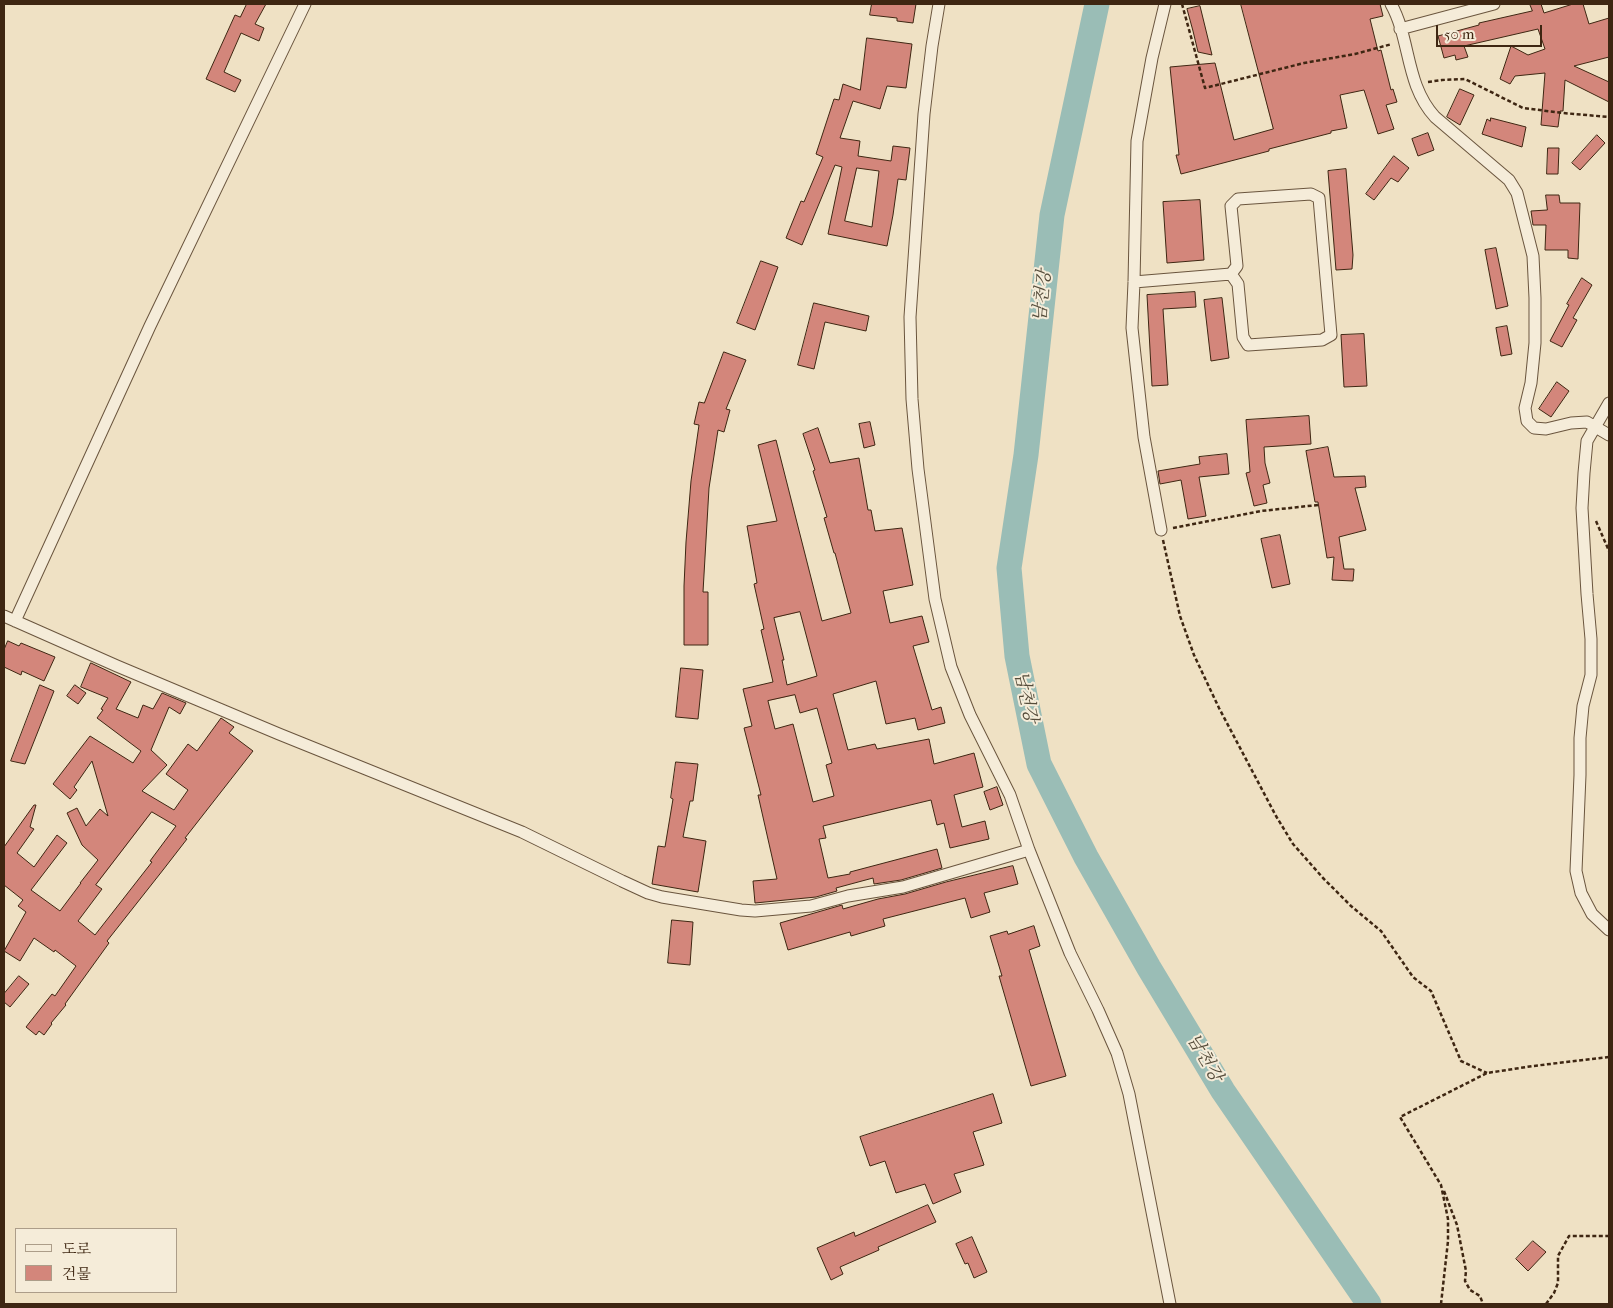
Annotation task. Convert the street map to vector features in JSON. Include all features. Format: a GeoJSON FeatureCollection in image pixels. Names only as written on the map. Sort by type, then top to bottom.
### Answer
{"type":"FeatureCollection","features":[{"type":"Feature","properties":{"kind":"street"},"geometry":{"type":"LineString","coordinates":[[305,4],[9,618],[117,666],[280,734],[522,832],[622,882],[662,897],[755,911],[811,906],[848,896],[903,887],[1029,850]]}},
{"type":"Feature","properties":{"kind":"street"},"geometry":{"type":"LineString","coordinates":[[939,4],[924,114],[910,317],[912,399],[918,469],[935,599],[951,667],[970,715],[1010,795],[1029,850],[1070,953],[1117,1053],[1129,1094],[1170,1304]]}},
{"type":"Feature","properties":{"kind":"street"},"geometry":{"type":"LineString","coordinates":[[1161,530],[1144,437],[1132,328],[1137,141],[1152,58],[1165,4]]}},
{"type":"Feature","properties":{"kind":"street"},"geometry":{"type":"LineString","coordinates":[[1391,4],[1400,29],[1415,85],[1426,108],[1509,180],[1517,193],[1533,256],[1535,298],[1533,366],[1525,408],[1527,421],[1534,428],[1546,429],[1587,422],[1609,435]]}},
{"type":"Feature","properties":{"kind":"street"},"geometry":{"type":"LineString","coordinates":[[1400,29],[1494,4]]}},
{"type":"Feature","properties":{"kind":"street"},"geometry":{"type":"LineString","coordinates":[[1134,282],[1231,274],[1237,266],[1232,206],[1238,200],[1311,194],[1319,198],[1331,335],[1322,340],[1248,345],[1243,337],[1238,284],[1231,274]]}},
{"type":"Feature","properties":{"kind":"street"},"geometry":{"type":"LineString","coordinates":[[1609,403],[1587,441],[1584,473],[1582,508],[1591,639],[1591,675],[1583,706],[1580,738],[1576,871],[1581,893],[1592,914],[1609,930]]}},
{"type":"Feature","properties":{"kind":"path"},"geometry":{"type":"LineString","coordinates":[[1182,4],[1205,88],[1304,64],[1355,54],[1403,41]]}},
{"type":"Feature","properties":{"kind":"path"},"geometry":{"type":"LineString","coordinates":[[1415,85],[1442,80],[1465,79],[1523,108],[1546,112],[1609,117]]}},
{"type":"Feature","properties":{"kind":"path"},"geometry":{"type":"LineString","coordinates":[[1318,505],[1261,511],[1161,530],[1180,616],[1194,655],[1219,708],[1276,816],[1293,844],[1351,906],[1381,932],[1413,977],[1431,991],[1461,1062],[1487,1073]]}},
{"type":"Feature","properties":{"kind":"path"},"geometry":{"type":"LineString","coordinates":[[1582,508],[1594,519],[1601,530],[1609,551]]}},
{"type":"Feature","properties":{"kind":"path"},"geometry":{"type":"LineString","coordinates":[[1483,1304],[1480,1296],[1470,1290],[1465,1281],[1466,1270],[1457,1224],[1441,1184],[1400,1117],[1487,1073],[1609,1057]]}},
{"type":"Feature","properties":{"kind":"path"},"geometry":{"type":"LineString","coordinates":[[1441,1184],[1448,1219],[1448,1241],[1441,1304]]}},
{"type":"Feature","properties":{"kind":"path"},"geometry":{"type":"LineString","coordinates":[[1546,1304],[1558,1283],[1558,1256],[1569,1236],[1609,1236]]}},
{"type":"Feature","properties":{"kind":"building"},"geometry":{"type":"Polygon","coordinates":[[[247,4],[266,4],[255,24],[264,28],[259,41],[241,33],[224,72],[241,80],[235,92],[206,79],[235,15],[240,17],[247,4]]]}},
{"type":"Feature","properties":{"kind":"building"},"geometry":{"type":"Polygon","coordinates":[[[872,4],[916,4],[913,23],[897,21],[897,18],[870,15],[872,4]]]}},
{"type":"Feature","properties":{"kind":"building"},"geometry":{"type":"Polygon","coordinates":[[[1241,4],[1380,4],[1383,16],[1370,19],[1378,51],[1381,50],[1391,90],[1393,89],[1397,102],[1386,105],[1394,129],[1378,134],[1364,90],[1340,95],[1347,128],[1181,174],[1176,155],[1179,155],[1170,67],[1215,63],[1234,140],[1273,129],[1241,4]]]}},
{"type":"Feature","properties":{"kind":"building"},"geometry":{"type":"Polygon","coordinates":[[[1530,4],[1541,4],[1544,13],[1573,4],[1583,4],[1589,24],[1609,18],[1609,57],[1574,66],[1609,82],[1609,102],[1565,80],[1563,111],[1560,111],[1558,127],[1541,125],[1545,73],[1515,76],[1510,84],[1500,79],[1511,46],[1528,55],[1545,49],[1538,29],[1464,46],[1468,57],[1456,60],[1455,55],[1444,58],[1438,36],[1479,25],[1479,23],[1532,11],[1530,4]]]}},
{"type":"Feature","properties":{"kind":"building"},"geometry":{"type":"Polygon","coordinates":[[[1200,6],[1212,55],[1198,52],[1187,9],[1200,6]]]}},
{"type":"Feature","properties":{"kind":"building"},"geometry":{"type":"Polygon","coordinates":[[[867,38],[912,44],[906,88],[887,86],[880,109],[853,101],[840,138],[860,141],[858,156],[891,161],[893,146],[910,148],[906,180],[898,179],[887,246],[828,234],[842,167],[835,165],[802,245],[786,238],[801,201],[804,202],[823,157],[816,154],[834,99],[839,100],[843,84],[860,90],[867,38]],[[857,168],[845,221],[872,227],[879,171],[857,168]]]}},
{"type":"Feature","properties":{"kind":"building"},"geometry":{"type":"Polygon","coordinates":[[[1460,89],[1474,95],[1460,125],[1447,117],[1460,89]]]}},
{"type":"Feature","properties":{"kind":"building"},"geometry":{"type":"Polygon","coordinates":[[[1491,118],[1526,127],[1522,147],[1482,134],[1487,119],[1490,121],[1491,118]]]}},
{"type":"Feature","properties":{"kind":"building"},"geometry":{"type":"Polygon","coordinates":[[[1428,133],[1434,150],[1418,156],[1412,139],[1428,133]]]}},
{"type":"Feature","properties":{"kind":"building"},"geometry":{"type":"Polygon","coordinates":[[[1597,135],[1605,143],[1580,170],[1572,163],[1597,135]]]}},
{"type":"Feature","properties":{"kind":"building"},"geometry":{"type":"Polygon","coordinates":[[[1548,148],[1559,148],[1558,174],[1547,174],[1548,148]]]}},
{"type":"Feature","properties":{"kind":"building"},"geometry":{"type":"Polygon","coordinates":[[[1394,156],[1409,168],[1398,182],[1391,178],[1374,200],[1366,194],[1394,156]]]}},
{"type":"Feature","properties":{"kind":"building"},"geometry":{"type":"Polygon","coordinates":[[[1346,169],[1353,255],[1352,269],[1336,270],[1328,171],[1346,169]]]}},
{"type":"Feature","properties":{"kind":"building"},"geometry":{"type":"Polygon","coordinates":[[[1546,195],[1559,195],[1560,203],[1580,203],[1578,259],[1568,258],[1568,250],[1545,250],[1546,225],[1533,225],[1531,211],[1547,210],[1546,195]]]}},
{"type":"Feature","properties":{"kind":"building"},"geometry":{"type":"Polygon","coordinates":[[[1200,200],[1204,260],[1167,263],[1163,202],[1200,200]]]}},
{"type":"Feature","properties":{"kind":"building"},"geometry":{"type":"Polygon","coordinates":[[[1496,248],[1508,306],[1496,309],[1485,250],[1496,248]]]}},
{"type":"Feature","properties":{"kind":"building"},"geometry":{"type":"Polygon","coordinates":[[[761,261],[778,267],[755,330],[737,323],[761,261]]]}},
{"type":"Feature","properties":{"kind":"building"},"geometry":{"type":"Polygon","coordinates":[[[1582,278],[1592,285],[1573,318],[1577,320],[1562,347],[1550,341],[1569,305],[1567,304],[1582,278]]]}},
{"type":"Feature","properties":{"kind":"building"},"geometry":{"type":"Polygon","coordinates":[[[1195,292],[1196,307],[1163,309],[1168,385],[1152,386],[1147,295],[1195,292]]]}},
{"type":"Feature","properties":{"kind":"building"},"geometry":{"type":"Polygon","coordinates":[[[1222,298],[1229,358],[1211,361],[1204,300],[1222,298]]]}},
{"type":"Feature","properties":{"kind":"building"},"geometry":{"type":"Polygon","coordinates":[[[814,303],[869,316],[866,331],[825,322],[814,369],[798,365],[814,303]]]}},
{"type":"Feature","properties":{"kind":"building"},"geometry":{"type":"Polygon","coordinates":[[[1507,326],[1512,354],[1501,356],[1496,328],[1507,326]]]}},
{"type":"Feature","properties":{"kind":"building"},"geometry":{"type":"Polygon","coordinates":[[[1364,334],[1367,386],[1344,387],[1341,335],[1364,334]]]}},
{"type":"Feature","properties":{"kind":"building"},"geometry":{"type":"Polygon","coordinates":[[[724,352],[746,360],[726,409],[730,410],[724,432],[718,430],[709,488],[703,592],[708,592],[708,645],[684,645],[686,542],[691,481],[699,425],[694,424],[699,402],[704,403],[724,352]]]}},
{"type":"Feature","properties":{"kind":"building"},"geometry":{"type":"Polygon","coordinates":[[[1557,382],[1569,391],[1551,417],[1539,409],[1557,382]]]}},
{"type":"Feature","properties":{"kind":"building"},"geometry":{"type":"Polygon","coordinates":[[[1309,416],[1311,444],[1264,447],[1265,463],[1270,483],[1263,485],[1267,503],[1254,506],[1246,473],[1250,472],[1246,420],[1309,416]]]}},
{"type":"Feature","properties":{"kind":"building"},"geometry":{"type":"Polygon","coordinates":[[[870,422],[875,445],[864,448],[859,424],[870,422]]]}},
{"type":"Feature","properties":{"kind":"building"},"geometry":{"type":"Polygon","coordinates":[[[818,428],[830,463],[859,458],[868,510],[871,510],[875,531],[902,528],[913,585],[883,591],[890,623],[922,616],[929,642],[913,646],[932,710],[941,707],[945,723],[918,730],[915,718],[886,724],[876,681],[833,694],[848,750],[875,744],[877,749],[929,739],[934,764],[974,753],[983,787],[954,795],[962,827],[985,821],[989,839],[950,848],[944,823],[937,825],[931,800],[823,826],[826,838],[819,839],[828,878],[850,874],[850,872],[937,849],[942,868],[901,880],[874,884],[873,878],[836,888],[837,891],[816,897],[755,903],[753,881],[777,879],[758,795],[761,795],[744,728],[752,726],[743,689],[773,682],[761,630],[764,629],[754,584],[757,583],[747,526],[777,521],[758,445],[776,440],[822,621],[851,613],[824,518],[827,517],[813,471],[815,470],[803,434],[818,428]],[[800,612],[774,618],[784,660],[782,660],[787,685],[817,676],[800,612]],[[795,695],[768,701],[775,729],[793,724],[813,802],[834,796],[826,765],[832,763],[817,708],[800,713],[795,695]]]}},
{"type":"Feature","properties":{"kind":"building"},"geometry":{"type":"Polygon","coordinates":[[[1328,447],[1334,477],[1365,476],[1366,487],[1355,488],[1366,530],[1339,537],[1344,569],[1354,569],[1353,581],[1332,580],[1334,557],[1327,558],[1318,502],[1315,502],[1306,451],[1328,447]]]}},
{"type":"Feature","properties":{"kind":"building"},"geometry":{"type":"Polygon","coordinates":[[[1227,454],[1229,474],[1199,477],[1206,516],[1188,519],[1181,480],[1160,484],[1158,471],[1200,464],[1199,457],[1227,454]]]}},
{"type":"Feature","properties":{"kind":"building"},"geometry":{"type":"Polygon","coordinates":[[[1280,535],[1290,584],[1272,588],[1261,539],[1280,535]]]}},
{"type":"Feature","properties":{"kind":"building"},"geometry":{"type":"Polygon","coordinates":[[[8,641],[19,646],[21,643],[55,657],[44,681],[22,671],[21,675],[4,667],[4,650],[8,641]]]}},
{"type":"Feature","properties":{"kind":"building"},"geometry":{"type":"Polygon","coordinates":[[[91,663],[131,682],[116,709],[138,718],[143,705],[153,709],[162,693],[186,703],[180,714],[169,707],[151,750],[167,765],[142,791],[174,810],[188,790],[166,774],[188,744],[197,751],[221,718],[234,727],[229,733],[253,751],[107,941],[109,943],[44,1035],[39,1031],[36,1035],[26,1027],[52,994],[55,996],[76,966],[55,950],[54,952],[34,938],[20,961],[4,951],[26,912],[18,906],[23,900],[4,885],[4,847],[34,805],[36,805],[30,827],[34,829],[17,853],[34,867],[57,835],[67,843],[31,890],[60,911],[98,860],[82,845],[67,813],[77,808],[86,826],[100,809],[108,816],[92,761],[74,787],[77,790],[70,799],[53,784],[90,736],[133,763],[141,751],[97,718],[108,698],[81,687],[91,663]],[[152,812],[96,885],[102,889],[78,921],[95,935],[152,862],[150,861],[176,826],[152,812]]]}},
{"type":"Feature","properties":{"kind":"building"},"geometry":{"type":"Polygon","coordinates":[[[681,668],[703,670],[698,719],[676,717],[681,668]]]}},
{"type":"Feature","properties":{"kind":"building"},"geometry":{"type":"Polygon","coordinates":[[[40,685],[54,691],[25,764],[11,761],[40,685]]]}},
{"type":"Feature","properties":{"kind":"building"},"geometry":{"type":"Polygon","coordinates":[[[75,685],[86,693],[78,704],[67,696],[75,685]]]}},
{"type":"Feature","properties":{"kind":"building"},"geometry":{"type":"Polygon","coordinates":[[[676,762],[698,764],[693,801],[690,801],[683,837],[706,841],[698,892],[652,884],[658,846],[665,847],[673,799],[671,798],[676,762]]]}},
{"type":"Feature","properties":{"kind":"building"},"geometry":{"type":"Polygon","coordinates":[[[997,787],[1003,805],[990,810],[984,792],[997,787]]]}},
{"type":"Feature","properties":{"kind":"building"},"geometry":{"type":"Polygon","coordinates":[[[1013,866],[1018,884],[984,893],[990,912],[971,918],[965,898],[883,919],[885,926],[851,936],[850,932],[788,950],[780,923],[842,905],[843,909],[1013,866]]]}},
{"type":"Feature","properties":{"kind":"building"},"geometry":{"type":"Polygon","coordinates":[[[672,920],[693,922],[690,965],[668,963],[672,920]]]}},
{"type":"Feature","properties":{"kind":"building"},"geometry":{"type":"Polygon","coordinates":[[[1034,926],[1040,946],[1029,950],[1066,1076],[1031,1086],[999,976],[1002,976],[990,936],[1007,931],[1008,934],[1034,926]]]}},
{"type":"Feature","properties":{"kind":"building"},"geometry":{"type":"Polygon","coordinates":[[[19,976],[29,984],[10,1007],[4,1002],[4,994],[19,976]]]}},
{"type":"Feature","properties":{"kind":"building"},"geometry":{"type":"Polygon","coordinates":[[[993,1094],[1002,1123],[973,1132],[984,1165],[954,1174],[961,1192],[933,1204],[925,1184],[896,1193],[885,1161],[870,1166],[860,1137],[993,1094]]]}},
{"type":"Feature","properties":{"kind":"building"},"geometry":{"type":"Polygon","coordinates":[[[928,1205],[936,1222],[878,1247],[879,1250],[840,1267],[843,1274],[831,1280],[817,1248],[854,1232],[855,1236],[928,1205]]]}},
{"type":"Feature","properties":{"kind":"building"},"geometry":{"type":"Polygon","coordinates":[[[972,1237],[987,1272],[974,1278],[968,1263],[965,1264],[956,1244],[972,1237]]]}},
{"type":"Feature","properties":{"kind":"building"},"geometry":{"type":"Polygon","coordinates":[[[1533,1241],[1546,1252],[1528,1271],[1516,1259],[1533,1241]]]}},
{"type":"Feature","properties":{"kind":"waterway","name":"남천강"},"geometry":{"type":"LineString","coordinates":[[1097,4],[1052,215],[1026,455],[1009,568],[1017,656],[1039,764],[1086,857],[1149,968],[1223,1091],[1369,1304]]}}]}
